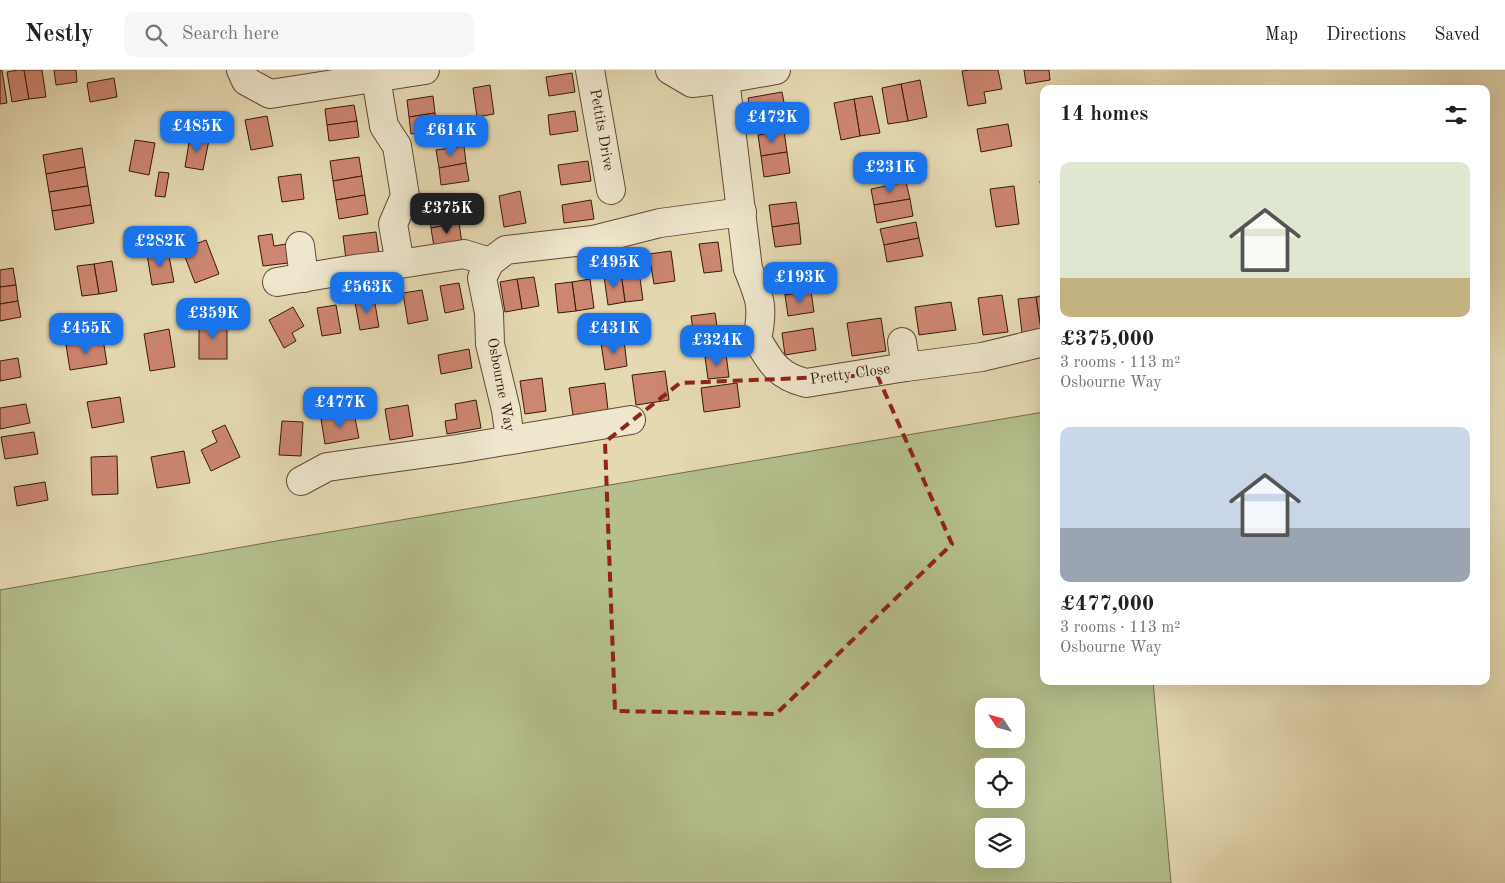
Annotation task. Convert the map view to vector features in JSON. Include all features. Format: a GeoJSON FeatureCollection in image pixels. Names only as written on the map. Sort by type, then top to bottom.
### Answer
{"type":"FeatureCollection","features":[{"type":"Feature","properties":{"kind":"street"},"geometry":{"type":"LineString","coordinates":[[241,70],[246,81],[270,94],[425,70]]}},
{"type":"Feature","properties":{"kind":"street","name":"Pettits Drive"},"geometry":{"type":"LineString","coordinates":[[590,70],[611,190]]}},
{"type":"Feature","properties":{"kind":"street"},"geometry":{"type":"LineString","coordinates":[[670,70],[692,83],[776,70]]}},
{"type":"Feature","properties":{"kind":"street"},"geometry":{"type":"LineString","coordinates":[[376,78],[384,126],[397,146],[405,196],[393,224],[400,264]]}},
{"type":"Feature","properties":{"kind":"street","name":"Pretty Close"},"geometry":{"type":"LineString","coordinates":[[726,79],[748,269],[759,295],[762,319],[757,339],[772,364],[791,379],[806,383],[904,354],[982,357],[1040,343]]}},
{"type":"Feature","properties":{"kind":"street"},"geometry":{"type":"LineString","coordinates":[[277,282],[464,254],[490,262],[506,250],[593,240],[660,223],[742,212]]}},
{"type":"Feature","properties":{"kind":"street"},"geometry":{"type":"LineString","coordinates":[[300,246],[304,278]]}},
{"type":"Feature","properties":{"kind":"street","name":"Osbourne Way"},"geometry":{"type":"LineString","coordinates":[[490,262],[482,278],[489,313],[490,344],[506,410],[510,439]]}},
{"type":"Feature","properties":{"kind":"street","name":"Osbourne Way"},"geometry":{"type":"LineString","coordinates":[[302,481],[328,467],[457,449],[631,420]]}},
{"type":"Feature","properties":{"kind":"highlighted area"},"geometry":{"type":"Polygon","coordinates":[[[877,375],[952,544],[776,714],[615,711],[605,442],[680,383],[877,375]]]}},
{"type":"Feature","properties":{"kind":"green space"},"geometry":{"type":"Polygon","coordinates":[[[1040,413],[1040,685],[1153,685],[1171,883],[0,883],[0,590],[282,540],[1040,413]]]}},
{"type":"Feature","properties":{"kind":"building"},"geometry":{"type":"Polygon","coordinates":[[[0,70],[2,70],[7,103],[0,104],[0,70]]]}},
{"type":"Feature","properties":{"kind":"building"},"geometry":{"type":"Polygon","coordinates":[[[24,70],[29,99],[12,102],[7,72],[24,70]]]}},
{"type":"Feature","properties":{"kind":"building"},"geometry":{"type":"Polygon","coordinates":[[[24,70],[42,70],[46,97],[29,99],[24,70]]]}},
{"type":"Feature","properties":{"kind":"building"},"geometry":{"type":"Polygon","coordinates":[[[54,70],[76,70],[77,82],[56,85],[54,70]]]}},
{"type":"Feature","properties":{"kind":"building"},"geometry":{"type":"Polygon","coordinates":[[[998,70],[1002,89],[984,92],[986,103],[968,106],[962,71],[998,70]]]}},
{"type":"Feature","properties":{"kind":"building"},"geometry":{"type":"Polygon","coordinates":[[[1024,70],[1049,70],[1050,80],[1026,84],[1024,70]]]}},
{"type":"Feature","properties":{"kind":"building"},"geometry":{"type":"Polygon","coordinates":[[[572,73],[575,92],[549,96],[546,77],[572,73]]]}},
{"type":"Feature","properties":{"kind":"building"},"geometry":{"type":"Polygon","coordinates":[[[114,78],[117,97],[90,102],[87,83],[114,78]]]}},
{"type":"Feature","properties":{"kind":"building"},"geometry":{"type":"Polygon","coordinates":[[[920,80],[927,117],[908,121],[901,84],[920,80]]]}},
{"type":"Feature","properties":{"kind":"building"},"geometry":{"type":"Polygon","coordinates":[[[901,84],[908,121],[888,124],[882,88],[901,84]]]}},
{"type":"Feature","properties":{"kind":"building"},"geometry":{"type":"Polygon","coordinates":[[[490,85],[494,114],[477,117],[473,88],[490,85]]]}},
{"type":"Feature","properties":{"kind":"building"},"geometry":{"type":"Polygon","coordinates":[[[782,92],[786,113],[752,119],[748,98],[782,92]]]}},
{"type":"Feature","properties":{"kind":"building"},"geometry":{"type":"Polygon","coordinates":[[[433,96],[435,113],[409,117],[407,100],[433,96]]]}},
{"type":"Feature","properties":{"kind":"building"},"geometry":{"type":"Polygon","coordinates":[[[872,96],[880,133],[860,136],[854,99],[872,96]]]}},
{"type":"Feature","properties":{"kind":"building"},"geometry":{"type":"Polygon","coordinates":[[[854,99],[860,136],[841,140],[834,103],[854,99]]]}},
{"type":"Feature","properties":{"kind":"building"},"geometry":{"type":"Polygon","coordinates":[[[354,105],[357,121],[327,125],[325,109],[354,105]]]}},
{"type":"Feature","properties":{"kind":"building"},"geometry":{"type":"Polygon","coordinates":[[[575,111],[578,131],[550,135],[548,115],[575,111]]]}},
{"type":"Feature","properties":{"kind":"building"},"geometry":{"type":"Polygon","coordinates":[[[435,113],[438,130],[411,134],[409,117],[435,113]]]}},
{"type":"Feature","properties":{"kind":"building"},"geometry":{"type":"Polygon","coordinates":[[[267,116],[273,146],[251,150],[245,120],[267,116]]]}},
{"type":"Feature","properties":{"kind":"building"},"geometry":{"type":"Polygon","coordinates":[[[357,121],[359,137],[329,141],[327,125],[357,121]]]}},
{"type":"Feature","properties":{"kind":"building"},"geometry":{"type":"Polygon","coordinates":[[[1008,124],[1012,146],[981,152],[977,129],[1008,124]]]}},
{"type":"Feature","properties":{"kind":"building"},"geometry":{"type":"Polygon","coordinates":[[[784,131],[787,152],[761,156],[758,135],[784,131]]]}},
{"type":"Feature","properties":{"kind":"building"},"geometry":{"type":"Polygon","coordinates":[[[190,137],[209,140],[203,170],[185,167],[190,137]]]}},
{"type":"Feature","properties":{"kind":"building"},"geometry":{"type":"Polygon","coordinates":[[[135,140],[155,143],[149,175],[129,171],[135,140]]]}},
{"type":"Feature","properties":{"kind":"building"},"geometry":{"type":"Polygon","coordinates":[[[464,146],[466,163],[439,168],[436,150],[464,146]]]}},
{"type":"Feature","properties":{"kind":"building"},"geometry":{"type":"Polygon","coordinates":[[[82,148],[85,167],[46,174],[43,155],[82,148]]]}},
{"type":"Feature","properties":{"kind":"building"},"geometry":{"type":"Polygon","coordinates":[[[787,152],[790,173],[764,177],[761,156],[787,152]]]}},
{"type":"Feature","properties":{"kind":"building"},"geometry":{"type":"Polygon","coordinates":[[[359,157],[362,176],[333,181],[330,161],[359,157]]]}},
{"type":"Feature","properties":{"kind":"building"},"geometry":{"type":"Polygon","coordinates":[[[588,161],[591,181],[561,185],[558,165],[588,161]]]}},
{"type":"Feature","properties":{"kind":"building"},"geometry":{"type":"Polygon","coordinates":[[[466,163],[469,181],[441,185],[439,168],[466,163]]]}},
{"type":"Feature","properties":{"kind":"building"},"geometry":{"type":"Polygon","coordinates":[[[85,167],[88,186],[49,192],[46,174],[85,167]]]}},
{"type":"Feature","properties":{"kind":"building"},"geometry":{"type":"Polygon","coordinates":[[[159,172],[169,173],[165,197],[155,196],[159,172]]]}},
{"type":"Feature","properties":{"kind":"building"},"geometry":{"type":"Polygon","coordinates":[[[301,174],[304,199],[282,202],[278,177],[301,174]]]}},
{"type":"Feature","properties":{"kind":"building"},"geometry":{"type":"Polygon","coordinates":[[[362,176],[365,195],[336,200],[333,181],[362,176]]]}},
{"type":"Feature","properties":{"kind":"building"},"geometry":{"type":"Polygon","coordinates":[[[906,182],[910,199],[874,205],[871,189],[906,182]]]}},
{"type":"Feature","properties":{"kind":"building"},"geometry":{"type":"Polygon","coordinates":[[[88,186],[91,205],[52,211],[49,192],[88,186]]]}},
{"type":"Feature","properties":{"kind":"building"},"geometry":{"type":"Polygon","coordinates":[[[1014,186],[1019,224],[996,227],[990,189],[1014,186]]]}},
{"type":"Feature","properties":{"kind":"building"},"geometry":{"type":"Polygon","coordinates":[[[520,191],[526,223],[504,227],[499,196],[520,191]]]}},
{"type":"Feature","properties":{"kind":"building"},"geometry":{"type":"Polygon","coordinates":[[[365,195],[368,214],[339,219],[336,200],[365,195]]]}},
{"type":"Feature","properties":{"kind":"building"},"geometry":{"type":"Polygon","coordinates":[[[910,199],[913,216],[877,223],[874,205],[910,199]]]}},
{"type":"Feature","properties":{"kind":"building"},"geometry":{"type":"Polygon","coordinates":[[[591,200],[594,219],[564,223],[562,205],[591,200]]]}},
{"type":"Feature","properties":{"kind":"building"},"geometry":{"type":"Polygon","coordinates":[[[796,202],[799,223],[772,227],[769,205],[796,202]]]}},
{"type":"Feature","properties":{"kind":"building"},"geometry":{"type":"Polygon","coordinates":[[[456,204],[459,223],[431,228],[428,208],[456,204]]]}},
{"type":"Feature","properties":{"kind":"building"},"geometry":{"type":"Polygon","coordinates":[[[91,205],[94,223],[55,230],[52,211],[91,205]]]}},
{"type":"Feature","properties":{"kind":"building"},"geometry":{"type":"Polygon","coordinates":[[[916,222],[919,238],[884,245],[880,229],[916,222]]]}},
{"type":"Feature","properties":{"kind":"building"},"geometry":{"type":"Polygon","coordinates":[[[459,223],[462,243],[434,247],[431,228],[459,223]]]}},
{"type":"Feature","properties":{"kind":"building"},"geometry":{"type":"Polygon","coordinates":[[[799,223],[801,244],[775,247],[772,227],[799,223]]]}},
{"type":"Feature","properties":{"kind":"building"},"geometry":{"type":"Polygon","coordinates":[[[376,232],[379,254],[346,259],[343,236],[376,232]]]}},
{"type":"Feature","properties":{"kind":"building"},"geometry":{"type":"Polygon","coordinates":[[[272,234],[274,246],[286,244],[288,263],[263,266],[258,236],[272,234]]]}},
{"type":"Feature","properties":{"kind":"building"},"geometry":{"type":"Polygon","coordinates":[[[919,238],[923,256],[887,262],[884,245],[919,238]]]}},
{"type":"Feature","properties":{"kind":"building"},"geometry":{"type":"Polygon","coordinates":[[[206,240],[219,274],[195,283],[182,249],[206,240]]]}},
{"type":"Feature","properties":{"kind":"building"},"geometry":{"type":"Polygon","coordinates":[[[718,242],[722,271],[704,273],[699,244],[718,242]]]}},
{"type":"Feature","properties":{"kind":"building"},"geometry":{"type":"Polygon","coordinates":[[[168,251],[174,282],[152,285],[147,254],[168,251]]]}},
{"type":"Feature","properties":{"kind":"building"},"geometry":{"type":"Polygon","coordinates":[[[671,251],[675,281],[654,284],[649,254],[671,251]]]}},
{"type":"Feature","properties":{"kind":"building"},"geometry":{"type":"Polygon","coordinates":[[[112,261],[117,291],[99,294],[94,264],[112,261]]]}},
{"type":"Feature","properties":{"kind":"building"},"geometry":{"type":"Polygon","coordinates":[[[94,264],[99,294],[82,296],[77,266],[94,264]]]}},
{"type":"Feature","properties":{"kind":"building"},"geometry":{"type":"Polygon","coordinates":[[[13,268],[16,285],[0,287],[0,270],[13,268]]]}},
{"type":"Feature","properties":{"kind":"building"},"geometry":{"type":"Polygon","coordinates":[[[808,270],[811,291],[785,295],[782,274],[808,270]]]}},
{"type":"Feature","properties":{"kind":"building"},"geometry":{"type":"Polygon","coordinates":[[[639,271],[643,300],[625,302],[621,273],[639,271]]]}},
{"type":"Feature","properties":{"kind":"building"},"geometry":{"type":"Polygon","coordinates":[[[621,273],[625,302],[608,305],[604,276],[621,273]]]}},
{"type":"Feature","properties":{"kind":"building"},"geometry":{"type":"Polygon","coordinates":[[[534,277],[539,306],[522,309],[517,279],[534,277]]]}},
{"type":"Feature","properties":{"kind":"building"},"geometry":{"type":"Polygon","coordinates":[[[517,279],[522,309],[505,312],[500,282],[517,279]]]}},
{"type":"Feature","properties":{"kind":"building"},"geometry":{"type":"Polygon","coordinates":[[[590,279],[594,308],[576,311],[572,282],[590,279]]]}},
{"type":"Feature","properties":{"kind":"building"},"geometry":{"type":"Polygon","coordinates":[[[572,282],[576,311],[558,313],[555,284],[572,282]]]}},
{"type":"Feature","properties":{"kind":"building"},"geometry":{"type":"Polygon","coordinates":[[[459,283],[464,309],[445,313],[440,286],[459,283]]]}},
{"type":"Feature","properties":{"kind":"building"},"geometry":{"type":"Polygon","coordinates":[[[16,285],[18,301],[0,304],[0,287],[16,285]]]}},
{"type":"Feature","properties":{"kind":"building"},"geometry":{"type":"Polygon","coordinates":[[[422,290],[428,320],[408,324],[403,293],[422,290]]]}},
{"type":"Feature","properties":{"kind":"building"},"geometry":{"type":"Polygon","coordinates":[[[811,291],[814,312],[788,316],[785,295],[811,291]]]}},
{"type":"Feature","properties":{"kind":"building"},"geometry":{"type":"Polygon","coordinates":[[[1002,295],[1008,332],[983,335],[978,298],[1002,295]]]}},
{"type":"Feature","properties":{"kind":"building"},"geometry":{"type":"Polygon","coordinates":[[[1040,296],[1040,323],[1036,297],[1040,296]]]}},
{"type":"Feature","properties":{"kind":"building"},"geometry":{"type":"Polygon","coordinates":[[[1036,297],[1040,330],[1022,333],[1018,299],[1036,297]]]}},
{"type":"Feature","properties":{"kind":"building"},"geometry":{"type":"Polygon","coordinates":[[[374,298],[379,327],[360,330],[355,302],[374,298]]]}},
{"type":"Feature","properties":{"kind":"building"},"geometry":{"type":"Polygon","coordinates":[[[18,301],[21,317],[0,321],[0,304],[18,301]]]}},
{"type":"Feature","properties":{"kind":"building"},"geometry":{"type":"Polygon","coordinates":[[[951,302],[956,330],[919,335],[915,307],[951,302]]]}},
{"type":"Feature","properties":{"kind":"building"},"geometry":{"type":"Polygon","coordinates":[[[336,305],[341,333],[322,336],[317,308],[336,305]]]}},
{"type":"Feature","properties":{"kind":"building"},"geometry":{"type":"Polygon","coordinates":[[[293,307],[304,326],[292,333],[296,341],[284,348],[269,320],[293,307]]]}},
{"type":"Feature","properties":{"kind":"building"},"geometry":{"type":"Polygon","coordinates":[[[715,313],[720,346],[696,350],[691,316],[715,313]]]}},
{"type":"Feature","properties":{"kind":"building"},"geometry":{"type":"Polygon","coordinates":[[[881,318],[886,351],[852,356],[847,323],[881,318]]]}},
{"type":"Feature","properties":{"kind":"building"},"geometry":{"type":"Polygon","coordinates":[[[199,322],[227,322],[227,359],[199,359],[199,322]]]}},
{"type":"Feature","properties":{"kind":"building"},"geometry":{"type":"Polygon","coordinates":[[[813,328],[816,350],[785,355],[782,333],[813,328]]]}},
{"type":"Feature","properties":{"kind":"building"},"geometry":{"type":"Polygon","coordinates":[[[169,329],[175,367],[150,371],[144,334],[169,329]]]}},
{"type":"Feature","properties":{"kind":"building"},"geometry":{"type":"Polygon","coordinates":[[[103,339],[107,364],[70,370],[66,345],[103,339]]]}},
{"type":"Feature","properties":{"kind":"building"},"geometry":{"type":"Polygon","coordinates":[[[624,340],[627,366],[605,370],[601,343],[624,340]]]}},
{"type":"Feature","properties":{"kind":"building"},"geometry":{"type":"Polygon","coordinates":[[[469,349],[472,368],[441,374],[438,355],[469,349]]]}},
{"type":"Feature","properties":{"kind":"building"},"geometry":{"type":"Polygon","coordinates":[[[726,354],[729,377],[708,379],[705,357],[726,354]]]}},
{"type":"Feature","properties":{"kind":"building"},"geometry":{"type":"Polygon","coordinates":[[[18,358],[21,377],[0,381],[0,361],[18,358]]]}},
{"type":"Feature","properties":{"kind":"building"},"geometry":{"type":"Polygon","coordinates":[[[665,371],[669,400],[636,405],[632,375],[665,371]]]}},
{"type":"Feature","properties":{"kind":"building"},"geometry":{"type":"Polygon","coordinates":[[[542,378],[546,411],[525,414],[520,381],[542,378]]]}},
{"type":"Feature","properties":{"kind":"building"},"geometry":{"type":"Polygon","coordinates":[[[605,383],[608,410],[573,415],[569,388],[605,383]]]}},
{"type":"Feature","properties":{"kind":"building"},"geometry":{"type":"Polygon","coordinates":[[[737,383],[740,407],[704,412],[701,388],[737,383]]]}},
{"type":"Feature","properties":{"kind":"building"},"geometry":{"type":"Polygon","coordinates":[[[120,397],[124,422],[92,428],[87,402],[120,397]]]}},
{"type":"Feature","properties":{"kind":"building"},"geometry":{"type":"Polygon","coordinates":[[[476,400],[481,428],[447,434],[445,421],[457,419],[455,404],[476,400]]]}},
{"type":"Feature","properties":{"kind":"building"},"geometry":{"type":"Polygon","coordinates":[[[26,404],[30,423],[0,429],[0,408],[26,404]]]}},
{"type":"Feature","properties":{"kind":"building"},"geometry":{"type":"Polygon","coordinates":[[[408,405],[413,436],[390,440],[385,409],[408,405]]]}},
{"type":"Feature","properties":{"kind":"building"},"geometry":{"type":"Polygon","coordinates":[[[354,413],[359,438],[325,444],[321,419],[354,413]]]}},
{"type":"Feature","properties":{"kind":"building"},"geometry":{"type":"Polygon","coordinates":[[[282,421],[303,422],[301,456],[279,455],[282,421]]]}},
{"type":"Feature","properties":{"kind":"building"},"geometry":{"type":"Polygon","coordinates":[[[225,425],[240,457],[211,471],[201,450],[217,442],[212,431],[225,425]]]}},
{"type":"Feature","properties":{"kind":"building"},"geometry":{"type":"Polygon","coordinates":[[[34,432],[38,454],[5,459],[1,437],[34,432]]]}},
{"type":"Feature","properties":{"kind":"building"},"geometry":{"type":"Polygon","coordinates":[[[184,451],[190,483],[157,488],[151,457],[184,451]]]}},
{"type":"Feature","properties":{"kind":"building"},"geometry":{"type":"Polygon","coordinates":[[[117,456],[118,494],[92,495],[91,457],[117,456]]]}},
{"type":"Feature","properties":{"kind":"building"},"geometry":{"type":"Polygon","coordinates":[[[45,482],[48,500],[17,506],[14,487],[45,482]]]}}]}
